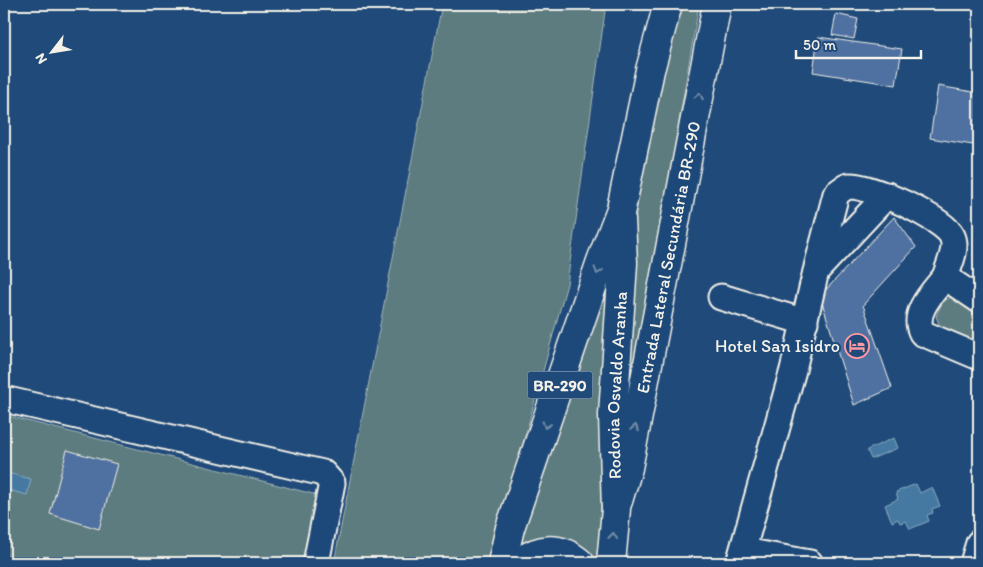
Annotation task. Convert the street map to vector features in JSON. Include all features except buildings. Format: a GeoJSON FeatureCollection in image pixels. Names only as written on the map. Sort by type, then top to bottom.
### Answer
{"type":"FeatureCollection","features":[{"type":"Feature","properties":{"kind":"main road","name":"Rodovia Osvaldo Aranha"},"geometry":{"type":"LineString","coordinates":[[502,563],[510,528],[601,261],[621,209],[650,70],[668,4]]}},
{"type":"Feature","properties":{"kind":"main road","name":"Entrada Lateral Secundária BR-290"},"geometry":{"type":"LineString","coordinates":[[616,509],[628,468],[717,4]]}},
{"type":"Feature","properties":{"kind":"main road","name":"Rodovia Osvaldo Aranha"},"geometry":{"type":"LineString","coordinates":[[610,563],[616,509],[613,415],[622,263],[621,209]]}},
{"type":"Feature","properties":{"kind":"main road"},"geometry":{"type":"LineString","coordinates":[[518,563],[535,554],[560,550],[580,563]]}},
{"type":"Feature","properties":{"kind":"lane"},"geometry":{"type":"LineString","coordinates":[[810,563],[741,557],[805,322],[836,194],[843,188],[850,186],[887,195],[944,225],[952,236],[955,246],[945,277],[926,302],[918,316],[917,325],[922,333],[979,357]]}},
{"type":"Feature","properties":{"kind":"lane"},"geometry":{"type":"LineString","coordinates":[[816,271],[887,195]]}},
{"type":"Feature","properties":{"kind":"lane"},"geometry":{"type":"LineString","coordinates":[[945,277],[979,300]]}},
{"type":"Feature","properties":{"kind":"lane"},"geometry":{"type":"LineString","coordinates":[[721,297],[805,322]]}},
{"type":"Feature","properties":{"kind":"lane"},"geometry":{"type":"LineString","coordinates":[[4,399],[323,473],[332,483],[316,563]]}},
{"type":"Feature","properties":{"kind":"lane"},"geometry":{"type":"LineString","coordinates":[[973,563],[979,543]]}},
{"type":"Feature","properties":{"kind":"green space"},"geometry":{"type":"Polygon","coordinates":[[[442,4],[606,4],[567,284],[490,563],[334,563],[442,4]]]}},
{"type":"Feature","properties":{"kind":"green space"},"geometry":{"type":"Polygon","coordinates":[[[678,4],[699,4],[619,475],[633,243],[638,196],[678,4]]]}},
{"type":"Feature","properties":{"kind":"green space"},"geometry":{"type":"Polygon","coordinates":[[[612,246],[602,405],[600,563],[517,550],[612,246]]]}},
{"type":"Feature","properties":{"kind":"green space"},"geometry":{"type":"Polygon","coordinates":[[[953,295],[979,305],[979,346],[941,330],[936,316],[942,303],[953,295]]]}},
{"type":"Feature","properties":{"kind":"green space"},"geometry":{"type":"Polygon","coordinates":[[[4,415],[317,495],[303,563],[4,563],[4,415]]]}},
{"type":"Feature","properties":{"kind":"water"},"geometry":{"type":"Polygon","coordinates":[[[894,438],[898,448],[871,459],[867,450],[894,438]]]}},
{"type":"Feature","properties":{"kind":"water"},"geometry":{"type":"Polygon","coordinates":[[[4,472],[31,479],[27,495],[4,489],[4,472]]]}},
{"type":"Feature","properties":{"kind":"water"},"geometry":{"type":"Polygon","coordinates":[[[916,484],[920,493],[932,487],[940,506],[932,509],[933,513],[927,515],[929,521],[910,529],[906,521],[900,523],[898,519],[892,522],[885,505],[898,499],[896,492],[916,484]]]}},
{"type":"Feature","properties":{"kind":"waterway"},"geometry":{"type":"LineString","coordinates":[[4,557],[24,563]]}},
{"type":"Feature","properties":{"kind":"place","name":"Hotel San Isidro"},"geometry":{"type":"Point","coordinates":[857,346]}}]}
